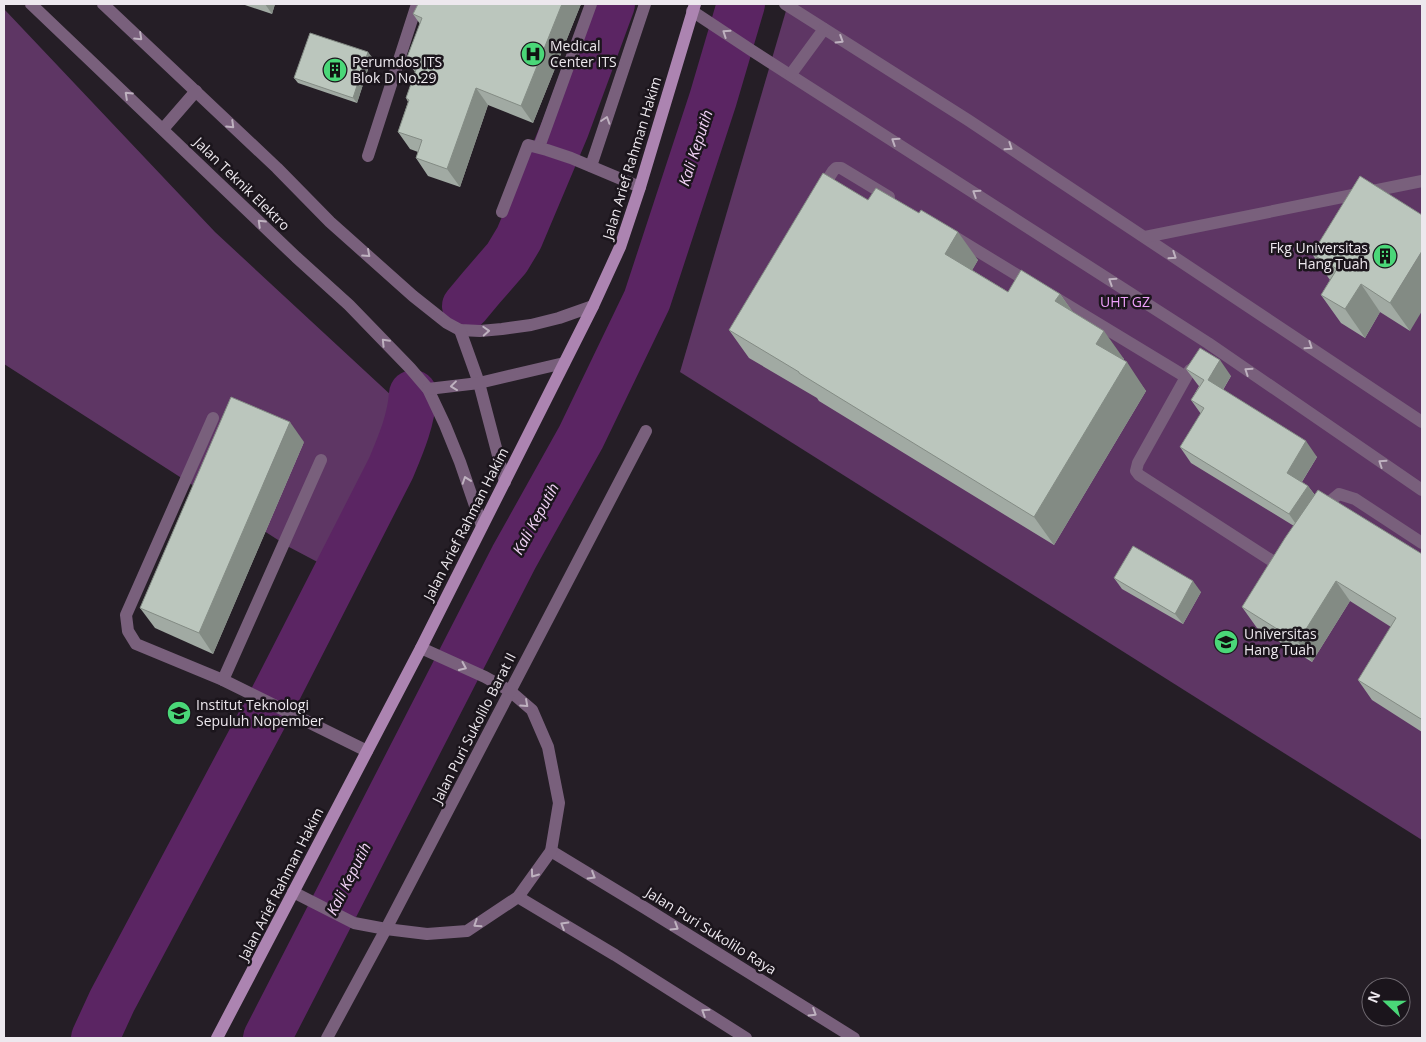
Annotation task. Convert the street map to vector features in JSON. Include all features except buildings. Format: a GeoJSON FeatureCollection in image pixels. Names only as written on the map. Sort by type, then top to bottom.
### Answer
{"type":"FeatureCollection","features":[{"type":"Feature","properties":{"kind":"main road","name":"Jalan Arief Rahman Hakim"},"geometry":{"type":"LineString","coordinates":[[217,1038],[421,648],[593,306],[620,247],[696,10]]}},
{"type":"Feature","properties":{"kind":"street","name":"Jalan Teknik Elektro"},"geometry":{"type":"LineString","coordinates":[[31,4],[349,306],[410,368],[428,389],[445,425],[482,526]]}},
{"type":"Feature","properties":{"kind":"street"},"geometry":{"type":"LineString","coordinates":[[103,4],[277,168],[330,222],[413,296],[447,323],[460,330],[480,332],[531,325],[559,318],[593,306]]}},
{"type":"Feature","properties":{"kind":"street"},"geometry":{"type":"LineString","coordinates":[[368,156],[417,4]]}},
{"type":"Feature","properties":{"kind":"street"},"geometry":{"type":"LineString","coordinates":[[543,149],[591,4]]}},
{"type":"Feature","properties":{"kind":"street"},"geometry":{"type":"LineString","coordinates":[[591,166],[645,4]]}},
{"type":"Feature","properties":{"kind":"street"},"geometry":{"type":"LineString","coordinates":[[784,4],[968,120],[1422,422]]}},
{"type":"Feature","properties":{"kind":"street"},"geometry":{"type":"LineString","coordinates":[[696,10],[750,50],[790,74],[1202,352],[1422,490]]}},
{"type":"Feature","properties":{"kind":"street"},"geometry":{"type":"LineString","coordinates":[[790,74],[824,29]]}},
{"type":"Feature","properties":{"kind":"street"},"geometry":{"type":"LineString","coordinates":[[163,129],[196,91]]}},
{"type":"Feature","properties":{"kind":"street"},"geometry":{"type":"LineString","coordinates":[[502,212],[528,145],[571,158],[640,187]]}},
{"type":"Feature","properties":{"kind":"street"},"geometry":{"type":"LineString","coordinates":[[812,204],[832,171],[836,168],[841,168],[900,204]]}},
{"type":"Feature","properties":{"kind":"street"},"geometry":{"type":"LineString","coordinates":[[1145,237],[1422,181]]}},
{"type":"Feature","properties":{"kind":"street"},"geometry":{"type":"LineString","coordinates":[[942,229],[1186,377]]}},
{"type":"Feature","properties":{"kind":"street"},"geometry":{"type":"LineString","coordinates":[[460,330],[479,383],[505,482]]}},
{"type":"Feature","properties":{"kind":"street"},"geometry":{"type":"LineString","coordinates":[[1202,352],[1138,463],[1136,471],[1277,564],[1283,564],[1295,552]]}},
{"type":"Feature","properties":{"kind":"street"},"geometry":{"type":"LineString","coordinates":[[428,389],[479,383],[564,363]]}},
{"type":"Feature","properties":{"kind":"street"},"geometry":{"type":"LineString","coordinates":[[213,418],[126,615],[128,631],[136,644],[223,680],[367,751]]}},
{"type":"Feature","properties":{"kind":"street","name":"Jalan Puri Sukolilo Barat II"},"geometry":{"type":"LineString","coordinates":[[327,1038],[386,929],[646,431]]}},
{"type":"Feature","properties":{"kind":"street"},"geometry":{"type":"LineString","coordinates":[[223,680],[321,460]]}},
{"type":"Feature","properties":{"kind":"street"},"geometry":{"type":"LineString","coordinates":[[1316,520],[1326,504],[1339,494],[1355,499],[1422,543]]}},
{"type":"Feature","properties":{"kind":"street"},"geometry":{"type":"LineString","coordinates":[[293,892],[354,923],[427,934],[467,931],[518,897],[551,851],[559,803],[548,747],[532,710],[510,690],[421,648]]}},
{"type":"Feature","properties":{"kind":"street","name":"Jalan Puri Sukolilo Raya"},"geometry":{"type":"LineString","coordinates":[[551,851],[854,1038]]}},
{"type":"Feature","properties":{"kind":"street"},"geometry":{"type":"LineString","coordinates":[[518,897],[615,955],[746,1038]]}},
{"type":"Feature","properties":{"kind":"green space","name":"UHT GZ"},"geometry":{"type":"Polygon","coordinates":[[[788,4],[1422,4],[1422,840],[680,372],[788,4]]]}},
{"type":"Feature","properties":{"kind":"green space"},"geometry":{"type":"Polygon","coordinates":[[[5,10],[215,232],[406,409],[327,567],[289,547],[4,364],[5,10]]]}},
{"type":"Feature","properties":{"kind":"waterway","name":"Kali Keputih"},"geometry":{"type":"LineString","coordinates":[[466,306],[507,258],[519,238],[565,129],[611,4]]}},
{"type":"Feature","properties":{"kind":"waterway","name":"Kali Keputih"},"geometry":{"type":"LineString","coordinates":[[267,1038],[514,557],[581,437],[647,300],[713,99],[741,4]]}},
{"type":"Feature","properties":{"kind":"waterway","name":"Kali Keputih"},"geometry":{"type":"LineString","coordinates":[[95,1038],[112,1001],[274,697],[391,468],[408,423],[413,394]]}},
{"type":"Feature","properties":{"kind":"place","name":"Medical Center ITS"},"geometry":{"type":"Point","coordinates":[533,54]}},
{"type":"Feature","properties":{"kind":"place","name":"Perumdos ITS Blok D No.29"},"geometry":{"type":"Point","coordinates":[335,70]}},
{"type":"Feature","properties":{"kind":"place","name":"Fkg Universitas Hang Tuah"},"geometry":{"type":"Point","coordinates":[1385,256]}},
{"type":"Feature","properties":{"kind":"place","name":"Universitas Hang Tuah"},"geometry":{"type":"Point","coordinates":[1226,642]}},
{"type":"Feature","properties":{"kind":"place","name":"Institut Teknologi Sepuluh Nopember"},"geometry":{"type":"Point","coordinates":[179,713]}}]}
